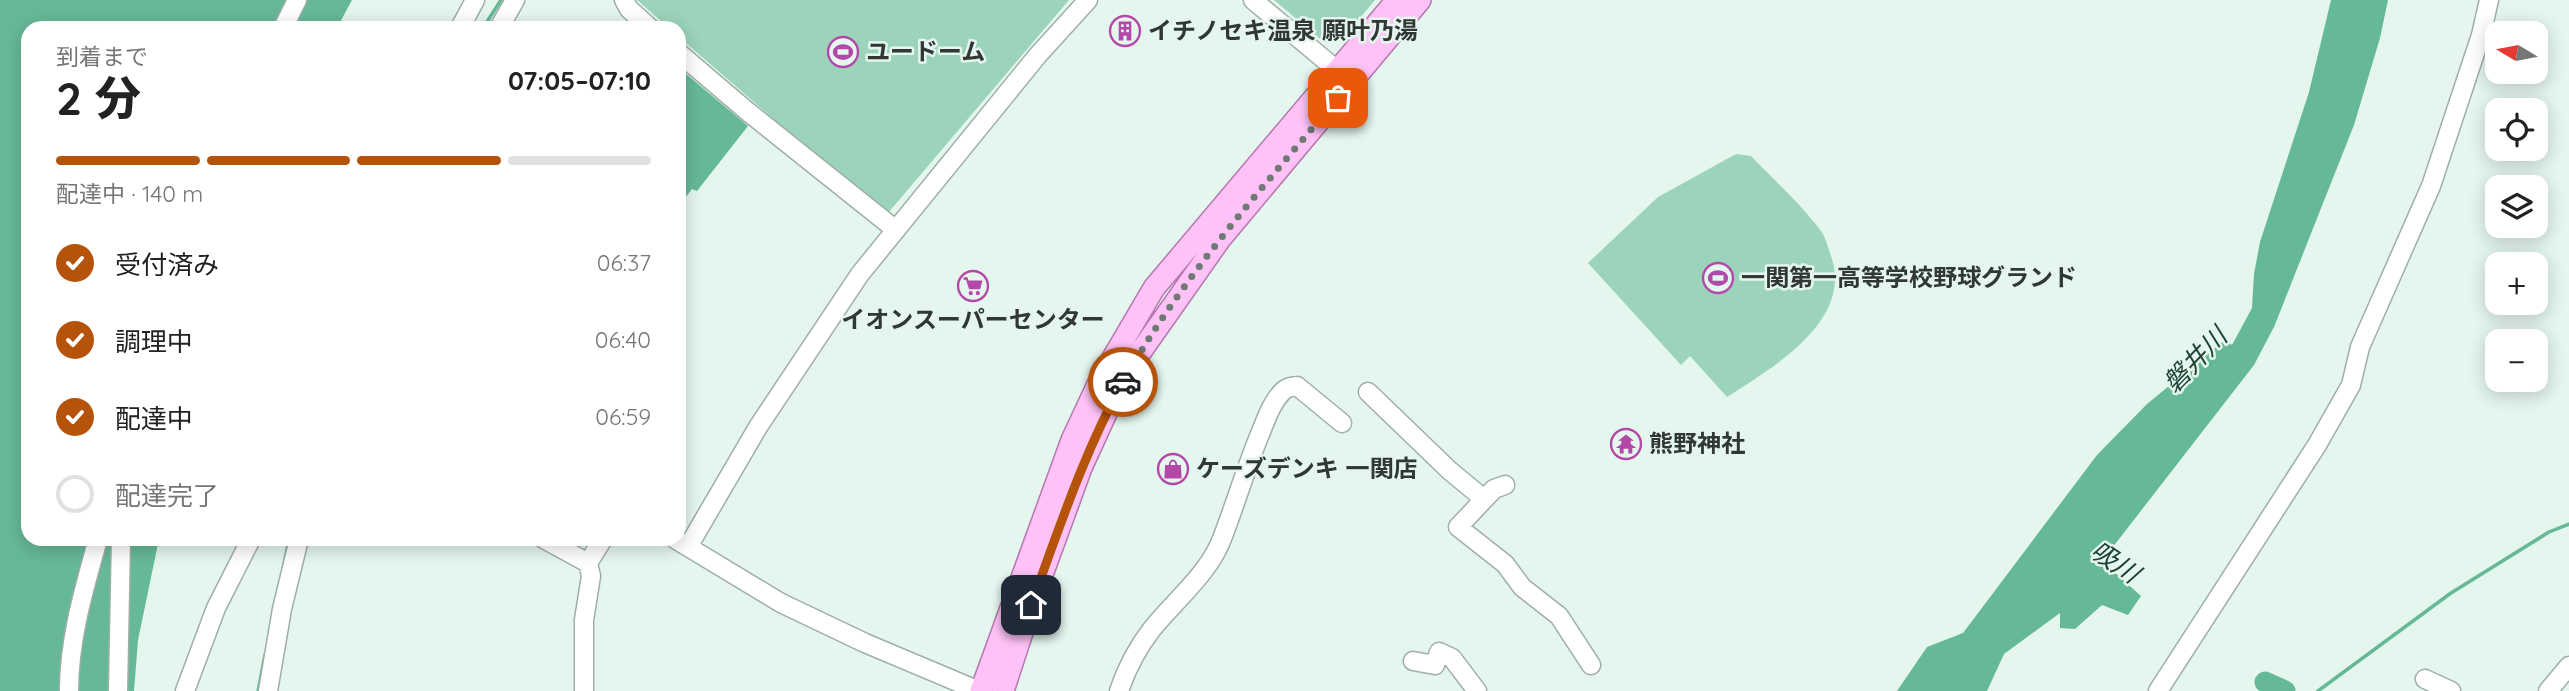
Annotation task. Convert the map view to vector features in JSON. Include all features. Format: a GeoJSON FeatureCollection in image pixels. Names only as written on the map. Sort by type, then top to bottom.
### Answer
{"type":"FeatureCollection","features":[{"type":"Feature","properties":{"kind":"main road"},"geometry":{"type":"LineString","coordinates":[[980,691],[1067,453],[1100,380],[1154,288],[1397,0]]}},
{"type":"Feature","properties":{"kind":"main road"},"geometry":{"type":"LineString","coordinates":[[1003,691],[1081,468],[1107,411],[1139,354],[1220,239],[1420,0]]}},
{"type":"Feature","properties":{"kind":"street"},"geometry":{"type":"LineString","coordinates":[[286,21],[297,0]]}},
{"type":"Feature","properties":{"kind":"street"},"geometry":{"type":"LineString","coordinates":[[464,21],[475,0]]}},
{"type":"Feature","properties":{"kind":"street"},"geometry":{"type":"LineString","coordinates":[[503,21],[515,0]]}},
{"type":"Feature","properties":{"kind":"street"},"geometry":{"type":"LineString","coordinates":[[624,0],[629,9],[642,21]]}},
{"type":"Feature","properties":{"kind":"street"},"geometry":{"type":"LineString","coordinates":[[686,537],[860,274],[1038,55],[1088,0]]}},
{"type":"Feature","properties":{"kind":"street"},"geometry":{"type":"LineString","coordinates":[[1253,0],[1338,71]]}},
{"type":"Feature","properties":{"kind":"street"},"geometry":{"type":"LineString","coordinates":[[2158,691],[2317,445],[2351,385],[2360,347],[2431,186],[2482,35],[2489,0]]}},
{"type":"Feature","properties":{"kind":"street"},"geometry":{"type":"LineString","coordinates":[[686,59],[896,230]]}},
{"type":"Feature","properties":{"kind":"street"},"geometry":{"type":"LineString","coordinates":[[1119,691],[1124,675],[1150,631],[1191,587],[1214,554],[1273,403],[1282,392],[1288,387],[1297,386],[1342,423]]}},
{"type":"Feature","properties":{"kind":"street"},"geometry":{"type":"LineString","coordinates":[[1368,393],[1483,499]]}},
{"type":"Feature","properties":{"kind":"street"},"geometry":{"type":"LineString","coordinates":[[1505,485],[1494,489],[1458,527],[1505,564],[1522,587],[1559,616],[1591,665]]}},
{"type":"Feature","properties":{"kind":"street"},"geometry":{"type":"LineString","coordinates":[[686,545],[781,603],[865,643],[980,691]]}},
{"type":"Feature","properties":{"kind":"street"},"geometry":{"type":"LineString","coordinates":[[69,691],[69,668],[78,610],[96,546]]}},
{"type":"Feature","properties":{"kind":"street"},"geometry":{"type":"LineString","coordinates":[[118,691],[121,546]]}},
{"type":"Feature","properties":{"kind":"street"},"geometry":{"type":"LineString","coordinates":[[185,691],[216,608],[247,546]]}},
{"type":"Feature","properties":{"kind":"street"},"geometry":{"type":"LineString","coordinates":[[268,691],[282,610],[297,546]]}},
{"type":"Feature","properties":{"kind":"street"},"geometry":{"type":"LineString","coordinates":[[557,546],[588,563],[592,576],[584,621],[584,691]]}},
{"type":"Feature","properties":{"kind":"street"},"geometry":{"type":"LineString","coordinates":[[588,563],[599,546]]}},
{"type":"Feature","properties":{"kind":"street"},"geometry":{"type":"LineString","coordinates":[[1413,661],[1435,664],[1439,652],[1452,658],[1477,691]]}},
{"type":"Feature","properties":{"kind":"street"},"geometry":{"type":"LineString","coordinates":[[2548,691],[2569,666]]}},
{"type":"Feature","properties":{"kind":"street"},"geometry":{"type":"LineString","coordinates":[[2425,680],[2451,691]]}},
{"type":"Feature","properties":{"kind":"shaded area"},"geometry":{"type":"Polygon","coordinates":[[[0,0],[352,0],[341,21],[21,21],[21,546],[158,546],[138,640],[134,691],[0,691],[0,0]]]}},
{"type":"Feature","properties":{"kind":"shaded area"},"geometry":{"type":"Polygon","coordinates":[[[637,0],[1069,0],[888,213],[881,212],[686,43],[686,21],[661,21],[637,0]]]}},
{"type":"Feature","properties":{"kind":"shaded area"},"geometry":{"type":"Polygon","coordinates":[[[1274,0],[1375,0],[1342,39],[1325,43],[1274,0]]]}},
{"type":"Feature","properties":{"kind":"shaded area"},"geometry":{"type":"Polygon","coordinates":[[[2331,0],[2388,0],[2380,38],[2354,125],[2274,327],[2254,365],[2102,561],[2141,596],[2128,615],[2102,605],[2075,629],[2060,628],[2060,613],[2004,654],[1987,691],[1897,691],[1927,647],[1963,633],[2097,455],[2147,404],[2225,340],[2232,345],[2252,308],[2254,274],[2260,242],[2309,92],[2331,0]]]}},
{"type":"Feature","properties":{"kind":"shaded area"},"geometry":{"type":"Polygon","coordinates":[[[686,74],[748,126],[697,191],[692,189],[686,197],[686,74]]]}},
{"type":"Feature","properties":{"kind":"shaded area","name":"一関第一高等学校野球グランド"},"geometry":{"type":"Polygon","coordinates":[[[1736,154],[1751,156],[1821,231],[1831,256],[1835,280],[1831,301],[1820,322],[1804,340],[1786,357],[1727,397],[1690,356],[1681,365],[1588,263],[1658,197],[1736,154]]]}},
{"type":"Feature","properties":{"kind":"waterway"},"geometry":{"type":"LineString","coordinates":[[488,21],[501,0]]}},
{"type":"Feature","properties":{"kind":"waterway"},"geometry":{"type":"LineString","coordinates":[[2318,691],[2451,593],[2549,532],[2569,524]]}},
{"type":"Feature","properties":{"kind":"waterway"},"geometry":{"type":"LineString","coordinates":[[283,569],[288,546]]}},
{"type":"Feature","properties":{"kind":"waterway"},"geometry":{"type":"LineString","coordinates":[[258,691],[265,655]]}},
{"type":"Feature","properties":{"kind":"waterway","name":"吸川"},"geometry":{"type":"LineString","coordinates":[[2265,682],[2285,691]]}},
{"type":"Feature","properties":{"kind":"way so far"},"geometry":{"type":"LineString","coordinates":[[1123,382],[1139,354],[1220,239],[1338,98]]}},
{"type":"Feature","properties":{"kind":"place","name":"イチノセキ温泉 願叶乃湯"},"geometry":{"type":"Point","coordinates":[1125,31]}},
{"type":"Feature","properties":{"kind":"place","name":"ユードーム"},"geometry":{"type":"Point","coordinates":[843,52]}},
{"type":"Feature","properties":{"kind":"place","name":"一関第一高等学校野球グランド"},"geometry":{"type":"Point","coordinates":[1718,278]}},
{"type":"Feature","properties":{"kind":"place","name":"イオンスーパーセンター"},"geometry":{"type":"Point","coordinates":[973,286]}},
{"type":"Feature","properties":{"kind":"place","name":"熊野神社"},"geometry":{"type":"Point","coordinates":[1626,444]}},
{"type":"Feature","properties":{"kind":"place","name":"ケーズデンキ 一関店"},"geometry":{"type":"Point","coordinates":[1173,469]}},
{"type":"Feature","properties":{"kind":"route"},"geometry":{"type":"LineString","coordinates":[[1031,605],[1081,468],[1123,382]]}},
{"type":"Feature","properties":{"kind":"water label","name":"磐井川"},"geometry":{"type":"Point","coordinates":[2195,360]}}]}
